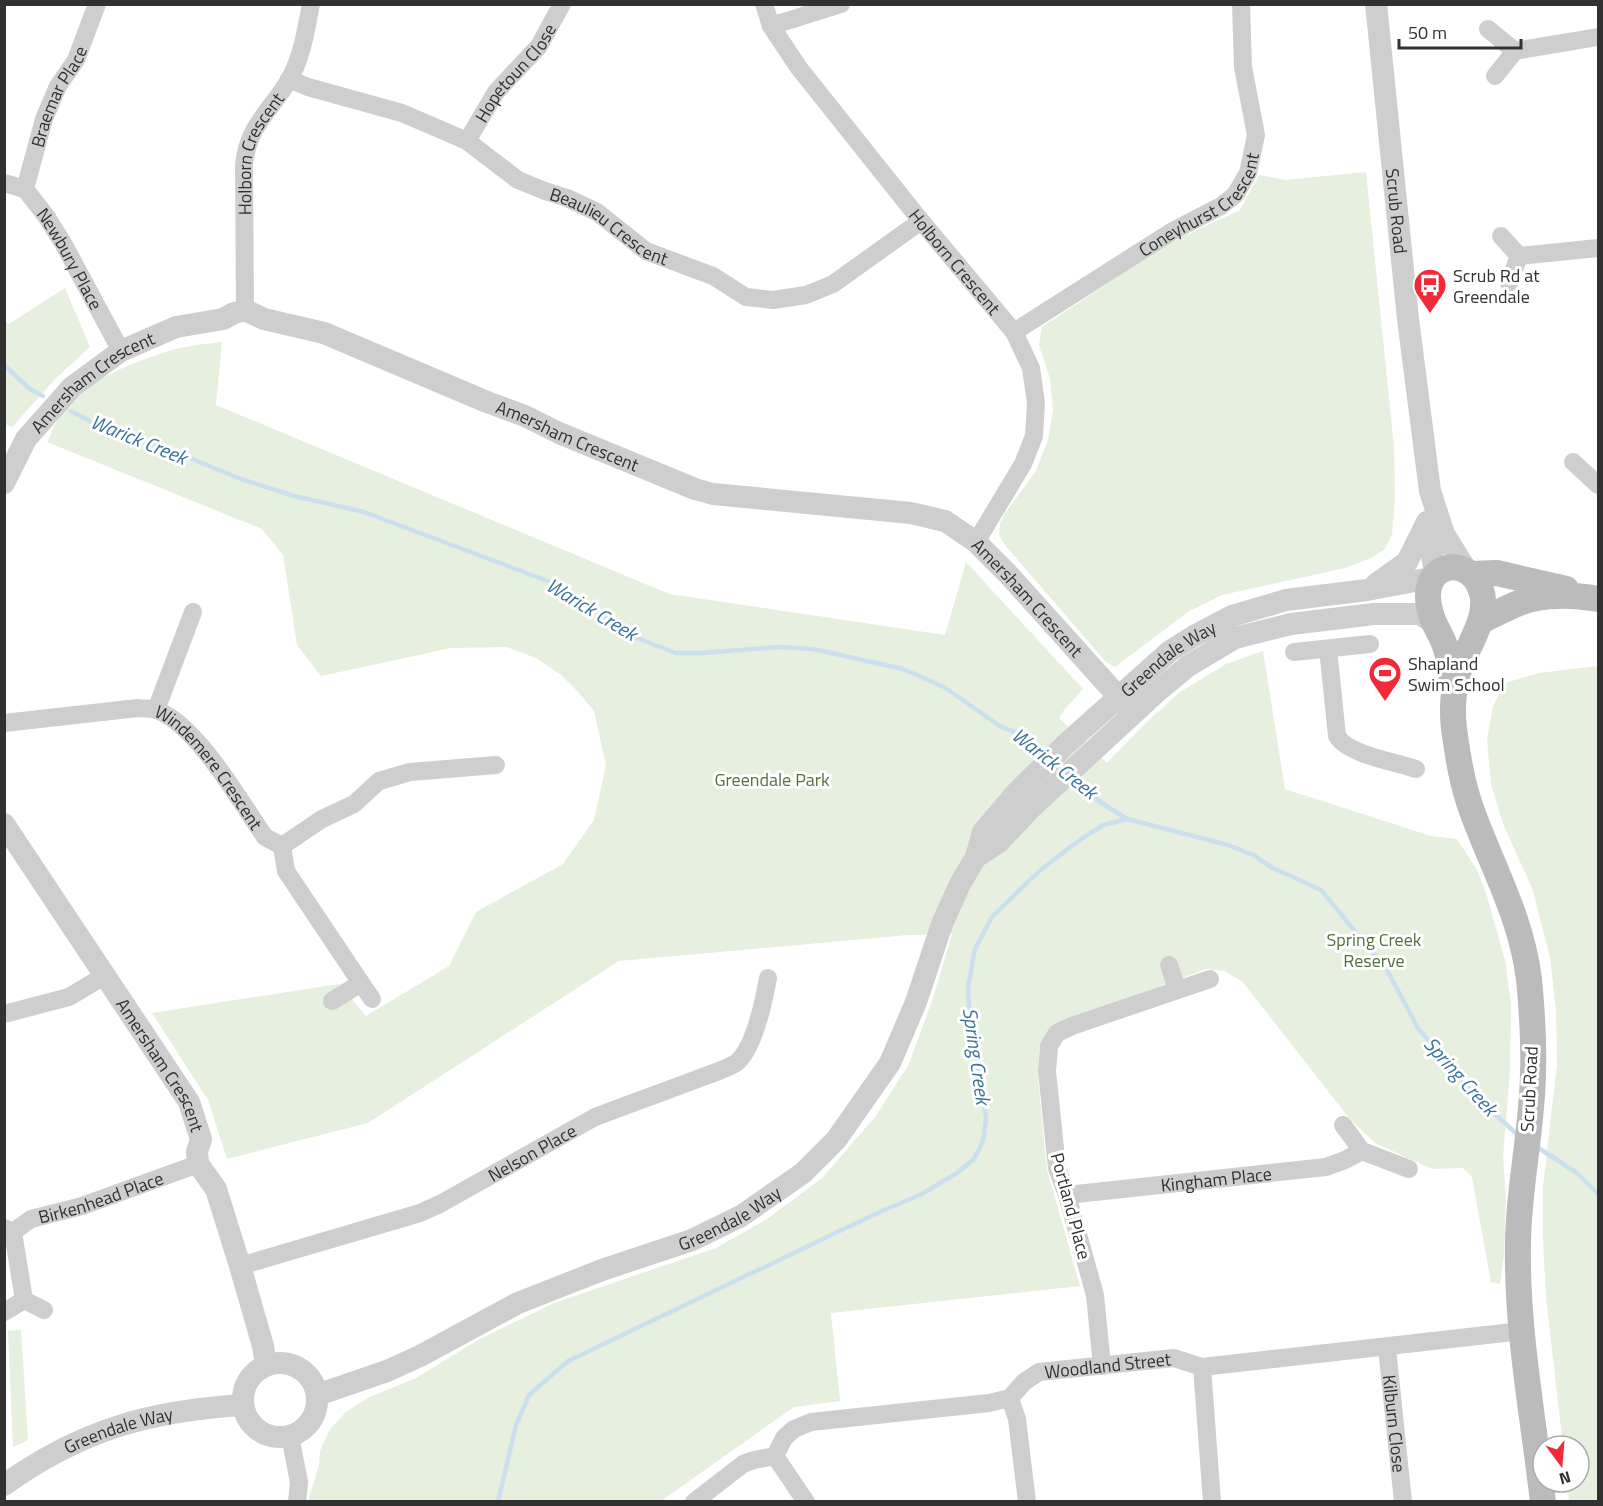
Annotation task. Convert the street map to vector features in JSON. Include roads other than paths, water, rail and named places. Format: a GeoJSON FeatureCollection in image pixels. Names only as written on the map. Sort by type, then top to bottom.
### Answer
{"type":"FeatureCollection","features":[{"type":"Feature","properties":{"kind":"main road"},"geometry":{"type":"LineString","coordinates":[[1454,568],[1469,572],[1497,573],[1559,586],[1592,598],[1536,598],[1520,603],[1479,626],[1462,640],[1456,641],[1436,628],[1427,592],[1433,576],[1454,568]]}},
{"type":"Feature","properties":{"kind":"main road"},"geometry":{"type":"LineString","coordinates":[[1469,572],[1482,590],[1483,606],[1479,626]]}},
{"type":"Feature","properties":{"kind":"main road","name":"Scrub Road"},"geometry":{"type":"LineString","coordinates":[[1454,688],[1464,654],[1479,626]]}},
{"type":"Feature","properties":{"kind":"main road","name":"Scrub Road"},"geometry":{"type":"LineString","coordinates":[[1436,628],[1446,649],[1454,688],[1454,723],[1459,770],[1472,810],[1507,893],[1522,938],[1528,979],[1532,1018],[1533,1074],[1522,1174],[1518,1282],[1543,1502]]}},
{"type":"Feature","properties":{"kind":"street","name":"Braemar Place"},"geometry":{"type":"LineString","coordinates":[[25,189],[44,119],[58,86],[76,60],[97,4]]}},
{"type":"Feature","properties":{"kind":"street","name":"Holborn Crescent"},"geometry":{"type":"LineString","coordinates":[[245,310],[244,165],[246,147],[257,123],[289,79],[303,46],[311,4]]}},
{"type":"Feature","properties":{"kind":"street","name":"Hopetoun Close"},"geometry":{"type":"LineString","coordinates":[[466,141],[496,92],[539,46],[562,4]]}},
{"type":"Feature","properties":{"kind":"street","name":"Holborn Crescent"},"geometry":{"type":"LineString","coordinates":[[764,4],[771,26],[799,68],[921,221],[1014,332],[1031,368],[1036,403],[1034,436],[1023,464],[976,542]]}},
{"type":"Feature","properties":{"kind":"street"},"geometry":{"type":"LineString","coordinates":[[771,26],[841,4]]}},
{"type":"Feature","properties":{"kind":"street","name":"Coneyhurst Crescent"},"geometry":{"type":"LineString","coordinates":[[1014,332],[1171,232],[1221,206],[1235,195],[1248,173],[1256,135],[1244,68],[1241,4]]}},
{"type":"Feature","properties":{"kind":"street","name":"Scrub Road"},"geometry":{"type":"LineString","coordinates":[[1376,4],[1408,319],[1430,490],[1444,534],[1469,572]]}},
{"type":"Feature","properties":{"kind":"street"},"geometry":{"type":"LineString","coordinates":[[1488,29],[1515,51]]}},
{"type":"Feature","properties":{"kind":"street"},"geometry":{"type":"LineString","coordinates":[[1495,76],[1515,51],[1599,37]]}},
{"type":"Feature","properties":{"kind":"street","name":"Beaulieu Crescent"},"geometry":{"type":"LineString","coordinates":[[289,79],[308,87],[402,113],[466,141],[518,180],[597,212],[646,251],[713,276],[746,297],[773,300],[806,295],[833,284],[921,221]]}},
{"type":"Feature","properties":{"kind":"street","name":"Newbury Place"},"geometry":{"type":"LineString","coordinates":[[4,183],[25,189],[46,216],[121,351]]}},
{"type":"Feature","properties":{"kind":"street"},"geometry":{"type":"LineString","coordinates":[[1501,236],[1520,256]]}},
{"type":"Feature","properties":{"kind":"street"},"geometry":{"type":"LineString","coordinates":[[1520,256],[1599,248]]}},
{"type":"Feature","properties":{"kind":"street"},"geometry":{"type":"LineString","coordinates":[[1509,283],[1520,256]]}},
{"type":"Feature","properties":{"kind":"street","name":"Amersham Crescent"},"geometry":{"type":"LineString","coordinates":[[4,483],[26,439],[72,387],[121,351],[176,327],[223,319],[245,310],[264,319],[324,333],[695,489],[713,494],[911,513],[945,521],[976,542],[1008,574],[1133,713]]}},
{"type":"Feature","properties":{"kind":"street"},"geometry":{"type":"LineString","coordinates":[[1573,462],[1598,482]]}},
{"type":"Feature","properties":{"kind":"street","name":"Scrub Road"},"geometry":{"type":"LineString","coordinates":[[1430,490],[1427,522],[1433,576]]}},
{"type":"Feature","properties":{"kind":"street"},"geometry":{"type":"LineString","coordinates":[[1367,590],[1407,562],[1427,522]]}},
{"type":"Feature","properties":{"kind":"street","name":"Greendale Way"},"geometry":{"type":"LineString","coordinates":[[317,1395],[412,1360],[518,1304],[602,1270],[692,1240],[741,1216],[803,1173],[836,1140],[890,1063],[916,1002],[951,903],[976,857],[983,832],[1023,800],[1074,752],[1118,696],[1170,651],[1232,616],[1286,600],[1367,590],[1433,576]]}},
{"type":"Feature","properties":{"kind":"street"},"geometry":{"type":"LineString","coordinates":[[156,710],[193,612]]}},
{"type":"Feature","properties":{"kind":"street","name":"Greendale Way"},"geometry":{"type":"LineString","coordinates":[[1074,752],[1133,713],[1188,666],[1235,638],[1291,624],[1374,614],[1419,614],[1436,628]]}},
{"type":"Feature","properties":{"kind":"street"},"geometry":{"type":"LineString","coordinates":[[1294,652],[1370,644]]}},
{"type":"Feature","properties":{"kind":"street"},"geometry":{"type":"LineString","coordinates":[[1328,649],[1337,736],[1341,743],[1352,749],[1416,769]]}},
{"type":"Feature","properties":{"kind":"street","name":"Windemere Crescent"},"geometry":{"type":"LineString","coordinates":[[4,723],[138,708],[156,710],[171,719],[200,743],[265,837],[282,846],[286,871],[372,999]]}},
{"type":"Feature","properties":{"kind":"street"},"geometry":{"type":"LineString","coordinates":[[282,846],[322,819],[354,804],[379,781],[410,772],[496,765]]}},
{"type":"Feature","properties":{"kind":"street","name":"Amersham Crescent"},"geometry":{"type":"LineString","coordinates":[[4,824],[189,1102],[201,1139],[196,1152],[198,1164]]}},
{"type":"Feature","properties":{"kind":"street"},"geometry":{"type":"LineString","coordinates":[[1169,965],[1177,989]]}},
{"type":"Feature","properties":{"kind":"street"},"geometry":{"type":"LineString","coordinates":[[4,1014],[69,997],[104,976]]}},
{"type":"Feature","properties":{"kind":"street","name":"Nelson Place"},"geometry":{"type":"LineString","coordinates":[[240,1266],[420,1213],[595,1117],[719,1071],[736,1062],[747,1049],[764,999],[768,978]]}},
{"type":"Feature","properties":{"kind":"street","name":"Portland Place"},"geometry":{"type":"LineString","coordinates":[[1102,1366],[1095,1295],[1057,1168],[1054,1150],[1047,1071],[1049,1046],[1057,1033],[1072,1026],[1177,989],[1210,980]]}},
{"type":"Feature","properties":{"kind":"street"},"geometry":{"type":"LineString","coordinates":[[332,1001],[361,983]]}},
{"type":"Feature","properties":{"kind":"street"},"geometry":{"type":"LineString","coordinates":[[1343,1125],[1362,1151],[1409,1169]]}},
{"type":"Feature","properties":{"kind":"street","name":"Kingham Place"},"geometry":{"type":"LineString","coordinates":[[1067,1196],[1326,1167],[1362,1151]]}},
{"type":"Feature","properties":{"kind":"street"},"geometry":{"type":"LineString","coordinates":[[198,1164],[216,1189],[263,1346],[266,1365]]}},
{"type":"Feature","properties":{"kind":"street","name":"Birkenhead Place"},"geometry":{"type":"LineString","coordinates":[[9,1230],[31,1219],[82,1206],[198,1164]]}},
{"type":"Feature","properties":{"kind":"street"},"geometry":{"type":"LineString","coordinates":[[9,1230],[24,1300]]}},
{"type":"Feature","properties":{"kind":"street"},"geometry":{"type":"LineString","coordinates":[[24,1300],[44,1310]]}},
{"type":"Feature","properties":{"kind":"street"},"geometry":{"type":"LineString","coordinates":[[4,1312],[24,1300]]}},
{"type":"Feature","properties":{"kind":"street","name":"Woodland Street"},"geometry":{"type":"LineString","coordinates":[[1010,1398],[1024,1382],[1039,1372],[1174,1358],[1202,1367],[1387,1348],[1522,1331]]}},
{"type":"Feature","properties":{"kind":"street","name":"Kilburn Close"},"geometry":{"type":"LineString","coordinates":[[1387,1348],[1403,1502]]}},
{"type":"Feature","properties":{"kind":"street"},"geometry":{"type":"LineString","coordinates":[[278,1363],[299,1368],[314,1384],[317,1406],[308,1425],[300,1432],[277,1437],[264,1434],[250,1422],[242,1405],[243,1392],[248,1381],[266,1365],[278,1363]]}},
{"type":"Feature","properties":{"kind":"street"},"geometry":{"type":"LineString","coordinates":[[1202,1367],[1212,1502]]}},
{"type":"Feature","properties":{"kind":"street"},"geometry":{"type":"LineString","coordinates":[[775,1456],[784,1438],[794,1429],[811,1422],[989,1403],[1010,1398],[1017,1419],[1027,1502]]}},
{"type":"Feature","properties":{"kind":"street","name":"Greendale Way"},"geometry":{"type":"LineString","coordinates":[[4,1485],[48,1456],[123,1423],[175,1411],[242,1405]]}},
{"type":"Feature","properties":{"kind":"street"},"geometry":{"type":"LineString","coordinates":[[290,1436],[299,1482],[297,1502]]}},
{"type":"Feature","properties":{"kind":"street"},"geometry":{"type":"LineString","coordinates":[[694,1502],[743,1464],[775,1456]]}},
{"type":"Feature","properties":{"kind":"street"},"geometry":{"type":"LineString","coordinates":[[775,1456],[806,1502]]}},
{"type":"Feature","properties":{"kind":"waterway","name":"Warick Creek"},"geometry":{"type":"LineString","coordinates":[[4,365],[30,389],[43,396]]}},
{"type":"Feature","properties":{"kind":"waterway","name":"Warick Creek"},"geometry":{"type":"LineString","coordinates":[[71,411],[95,424],[155,444],[241,479],[294,496],[364,512],[561,586],[634,637],[676,653],[780,647],[813,649],[903,669],[944,687],[1000,726],[1021,735],[1044,755]]}},
{"type":"Feature","properties":{"kind":"waterway","name":"Warick Creek"},"geometry":{"type":"LineString","coordinates":[[1074,779],[1103,804],[1127,819]]}},
{"type":"Feature","properties":{"kind":"waterway","name":"Spring Creek"},"geometry":{"type":"LineString","coordinates":[[498,1502],[516,1425],[529,1395],[568,1361],[873,1215],[922,1194],[957,1173],[974,1159],[983,1141],[986,1118],[970,1030],[968,988],[975,949],[992,917],[1037,873],[1103,825],[1127,819],[1228,845],[1253,855],[1273,868],[1321,890],[1387,970],[1418,1028],[1477,1098],[1519,1136]]}},
{"type":"Feature","properties":{"kind":"waterway","name":"Spring Creek"},"geometry":{"type":"LineString","coordinates":[[1537,1147],[1577,1173],[1598,1194]]}},
{"type":"Feature","properties":{"kind":"place","name":"Scrub Rd at Greendale"},"geometry":{"type":"Point","coordinates":[1430,314]}},
{"type":"Feature","properties":{"kind":"place","name":"Shapland Swim School"},"geometry":{"type":"Point","coordinates":[1385,702]}},
{"type":"Feature","properties":{"kind":"park label","name":"Greendale Park"},"geometry":{"type":"Point","coordinates":[772,779]}},
{"type":"Feature","properties":{"kind":"park label","name":"Spring Creek Reserve"},"geometry":{"type":"Point","coordinates":[1374,949]}}]}
